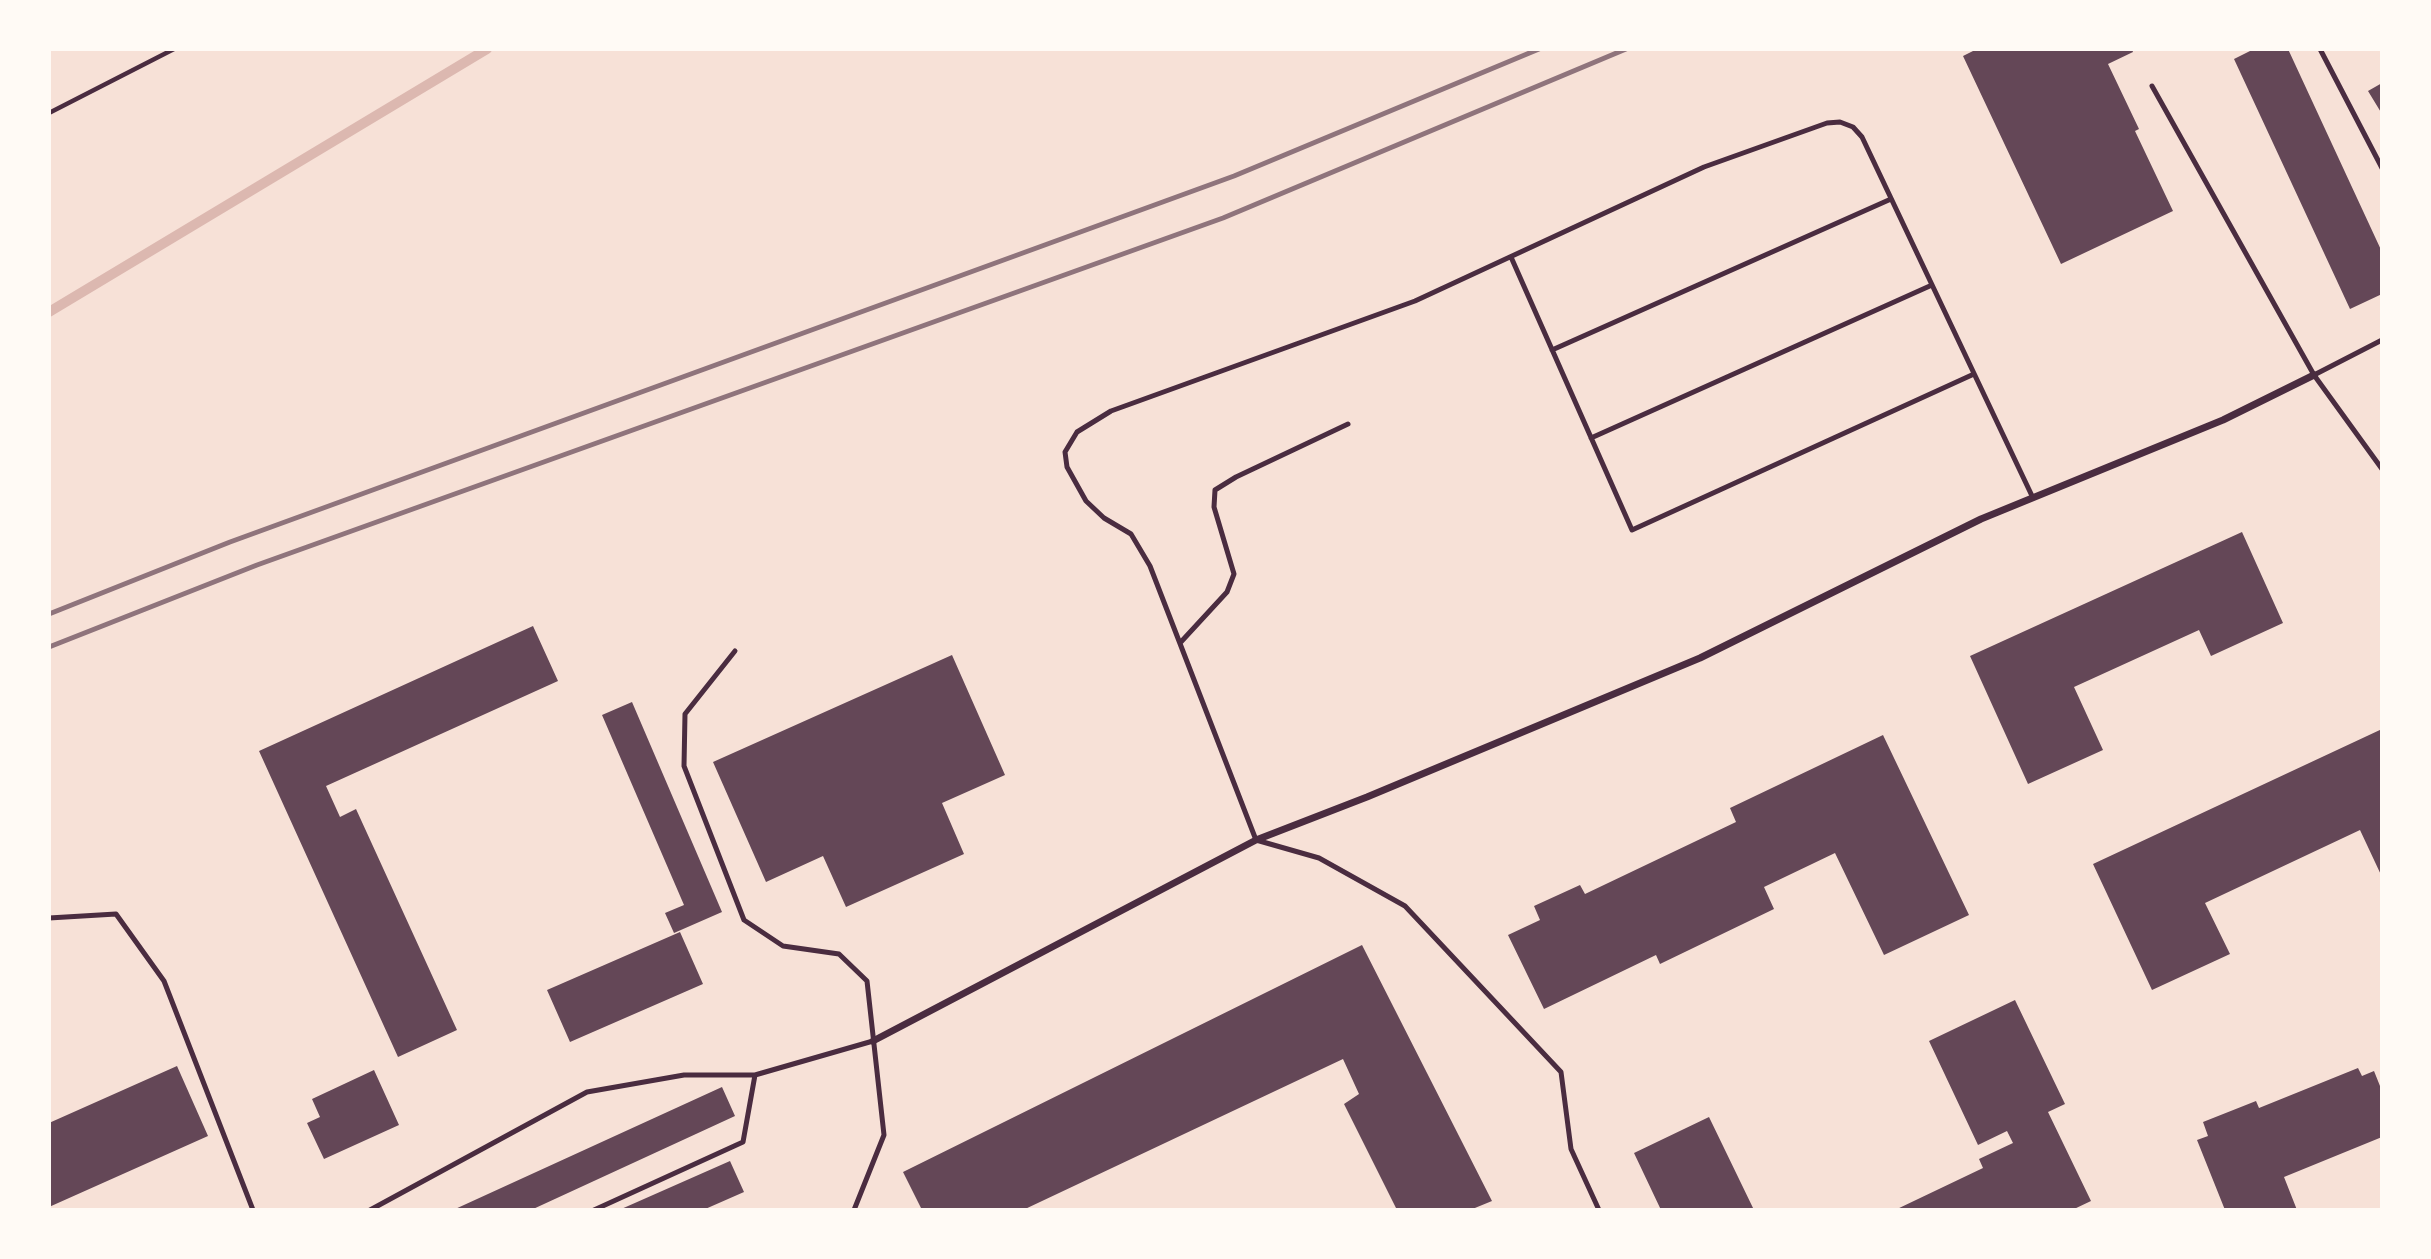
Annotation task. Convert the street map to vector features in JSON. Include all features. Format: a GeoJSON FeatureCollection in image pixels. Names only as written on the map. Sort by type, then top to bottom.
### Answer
{"type":"FeatureCollection","features":[{"type":"Feature","properties":{"kind":"street"},"geometry":{"type":"LineString","coordinates":[[873,1041],[1256,840],[1700,659],[1981,519],[2224,420],[2314,375]]}},
{"type":"Feature","properties":{"kind":"lane"},"geometry":{"type":"LineString","coordinates":[[2320,49],[2382,168]]}},
{"type":"Feature","properties":{"kind":"lane"},"geometry":{"type":"LineString","coordinates":[[2152,86],[2314,375],[2382,469]]}},
{"type":"Feature","properties":{"kind":"lane"},"geometry":{"type":"LineString","coordinates":[[1599,1210],[1571,1149],[1561,1072],[1405,906],[1319,858],[1256,840],[1150,566],[1131,534],[1104,518],[1086,501],[1066,467],[1065,452],[1077,432],[1111,411],[1415,301],[1704,167],[1827,123],[1840,122],[1853,127],[1862,137],[2033,498]]}},
{"type":"Feature","properties":{"kind":"lane"},"geometry":{"type":"LineString","coordinates":[[1552,351],[1891,199]]}},
{"type":"Feature","properties":{"kind":"lane"},"geometry":{"type":"LineString","coordinates":[[1511,257],[1632,530],[1974,374]]}},
{"type":"Feature","properties":{"kind":"lane"},"geometry":{"type":"LineString","coordinates":[[1591,438],[1932,285]]}},
{"type":"Feature","properties":{"kind":"lane"},"geometry":{"type":"LineString","coordinates":[[2314,375],[2382,341]]}},
{"type":"Feature","properties":{"kind":"lane"},"geometry":{"type":"LineString","coordinates":[[1180,643],[1227,592],[1234,574],[1214,507],[1215,490],[1236,477],[1348,424]]}},
{"type":"Feature","properties":{"kind":"lane"},"geometry":{"type":"LineString","coordinates":[[735,651],[685,713],[684,766],[744,920],[782,946],[839,954],[867,981],[884,1135],[854,1210]]}},
{"type":"Feature","properties":{"kind":"lane"},"geometry":{"type":"LineString","coordinates":[[49,918],[116,914],[164,981],[253,1210]]}},
{"type":"Feature","properties":{"kind":"lane"},"geometry":{"type":"LineString","coordinates":[[370,1210],[587,1092],[684,1075],[755,1075],[873,1041]]}},
{"type":"Feature","properties":{"kind":"lane"},"geometry":{"type":"LineString","coordinates":[[594,1210],[743,1142],[755,1075]]}},
{"type":"Feature","properties":{"kind":"path"},"geometry":{"type":"LineString","coordinates":[[49,113],[174,49]]}},
{"type":"Feature","properties":{"kind":"building"},"geometry":{"type":"Polygon","coordinates":[[[1977,49],[2132,49],[2133,52],[2108,64],[2139,129],[2135,131],[2173,211],[2061,264],[1963,56],[1977,49]]]}},
{"type":"Feature","properties":{"kind":"building"},"geometry":{"type":"Polygon","coordinates":[[[2254,49],[2288,49],[2382,252],[2382,294],[2350,309],[2234,59],[2254,49]]]}},
{"type":"Feature","properties":{"kind":"building"},"geometry":{"type":"Polygon","coordinates":[[[2382,83],[2382,114],[2368,91],[2382,83]]]}},
{"type":"Feature","properties":{"kind":"building"},"geometry":{"type":"Polygon","coordinates":[[[2242,532],[2283,623],[2211,656],[2199,630],[2074,687],[2103,750],[2028,784],[1970,656],[2242,532]]]}},
{"type":"Feature","properties":{"kind":"building"},"geometry":{"type":"Polygon","coordinates":[[[533,626],[558,681],[326,786],[340,817],[356,809],[457,1030],[398,1057],[259,751],[533,626]]]}},
{"type":"Feature","properties":{"kind":"building"},"geometry":{"type":"Polygon","coordinates":[[[952,655],[1005,775],[942,803],[964,854],[846,907],[823,856],[766,882],[713,762],[952,655]]]}},
{"type":"Feature","properties":{"kind":"building"},"geometry":{"type":"Polygon","coordinates":[[[632,702],[722,912],[674,933],[665,913],[684,905],[602,715],[632,702]]]}},
{"type":"Feature","properties":{"kind":"building"},"geometry":{"type":"Polygon","coordinates":[[[2382,729],[2382,877],[2360,830],[2205,903],[2230,954],[2152,990],[2093,864],[2382,729]]]}},
{"type":"Feature","properties":{"kind":"building"},"geometry":{"type":"Polygon","coordinates":[[[1883,735],[1969,915],[1884,955],[1835,853],[1764,887],[1774,909],[1660,964],[1656,955],[1544,1009],[1508,935],[1540,920],[1534,906],[1580,885],[1585,894],[1736,822],[1730,808],[1883,735]]]}},
{"type":"Feature","properties":{"kind":"building"},"geometry":{"type":"Polygon","coordinates":[[[680,932],[703,984],[570,1042],[547,990],[680,932]]]}},
{"type":"Feature","properties":{"kind":"building"},"geometry":{"type":"Polygon","coordinates":[[[1362,945],[1492,1201],[1470,1210],[1397,1210],[1344,1104],[1359,1094],[1343,1059],[1023,1210],[922,1210],[903,1172],[1362,945]]]}},
{"type":"Feature","properties":{"kind":"building"},"geometry":{"type":"Polygon","coordinates":[[[2015,1000],[2065,1104],[2048,1112],[2091,1201],[2072,1210],[1895,1210],[1983,1168],[1979,1159],[2013,1143],[2007,1131],[1978,1145],[1929,1041],[2015,1000]]]}},
{"type":"Feature","properties":{"kind":"building"},"geometry":{"type":"Polygon","coordinates":[[[177,1066],[208,1136],[49,1207],[49,1123],[177,1066]]]}},
{"type":"Feature","properties":{"kind":"building"},"geometry":{"type":"Polygon","coordinates":[[[2358,1068],[2362,1076],[2374,1071],[2382,1091],[2382,1137],[2284,1177],[2297,1210],[2225,1210],[2197,1140],[2208,1136],[2203,1122],[2256,1101],[2259,1108],[2358,1068]]]}},
{"type":"Feature","properties":{"kind":"building"},"geometry":{"type":"Polygon","coordinates":[[[374,1070],[399,1125],[324,1159],[307,1123],[320,1117],[312,1099],[374,1070]]]}},
{"type":"Feature","properties":{"kind":"building"},"geometry":{"type":"Polygon","coordinates":[[[722,1087],[735,1116],[531,1210],[453,1210],[722,1087]]]}},
{"type":"Feature","properties":{"kind":"building"},"geometry":{"type":"Polygon","coordinates":[[[1709,1117],[1754,1210],[1661,1210],[1634,1153],[1709,1117]]]}},
{"type":"Feature","properties":{"kind":"building"},"geometry":{"type":"Polygon","coordinates":[[[730,1161],[744,1192],[703,1210],[619,1210],[730,1161]]]}},
{"type":"Feature","properties":{"kind":"waterway"},"geometry":{"type":"LineString","coordinates":[[49,312],[487,49]]}},
{"type":"Feature","properties":{"kind":"railway"},"geometry":{"type":"LineString","coordinates":[[49,614],[230,542],[1234,176],[1539,49]]}},
{"type":"Feature","properties":{"kind":"railway"},"geometry":{"type":"LineString","coordinates":[[49,647],[257,565],[1223,218],[1626,49]]}}]}
